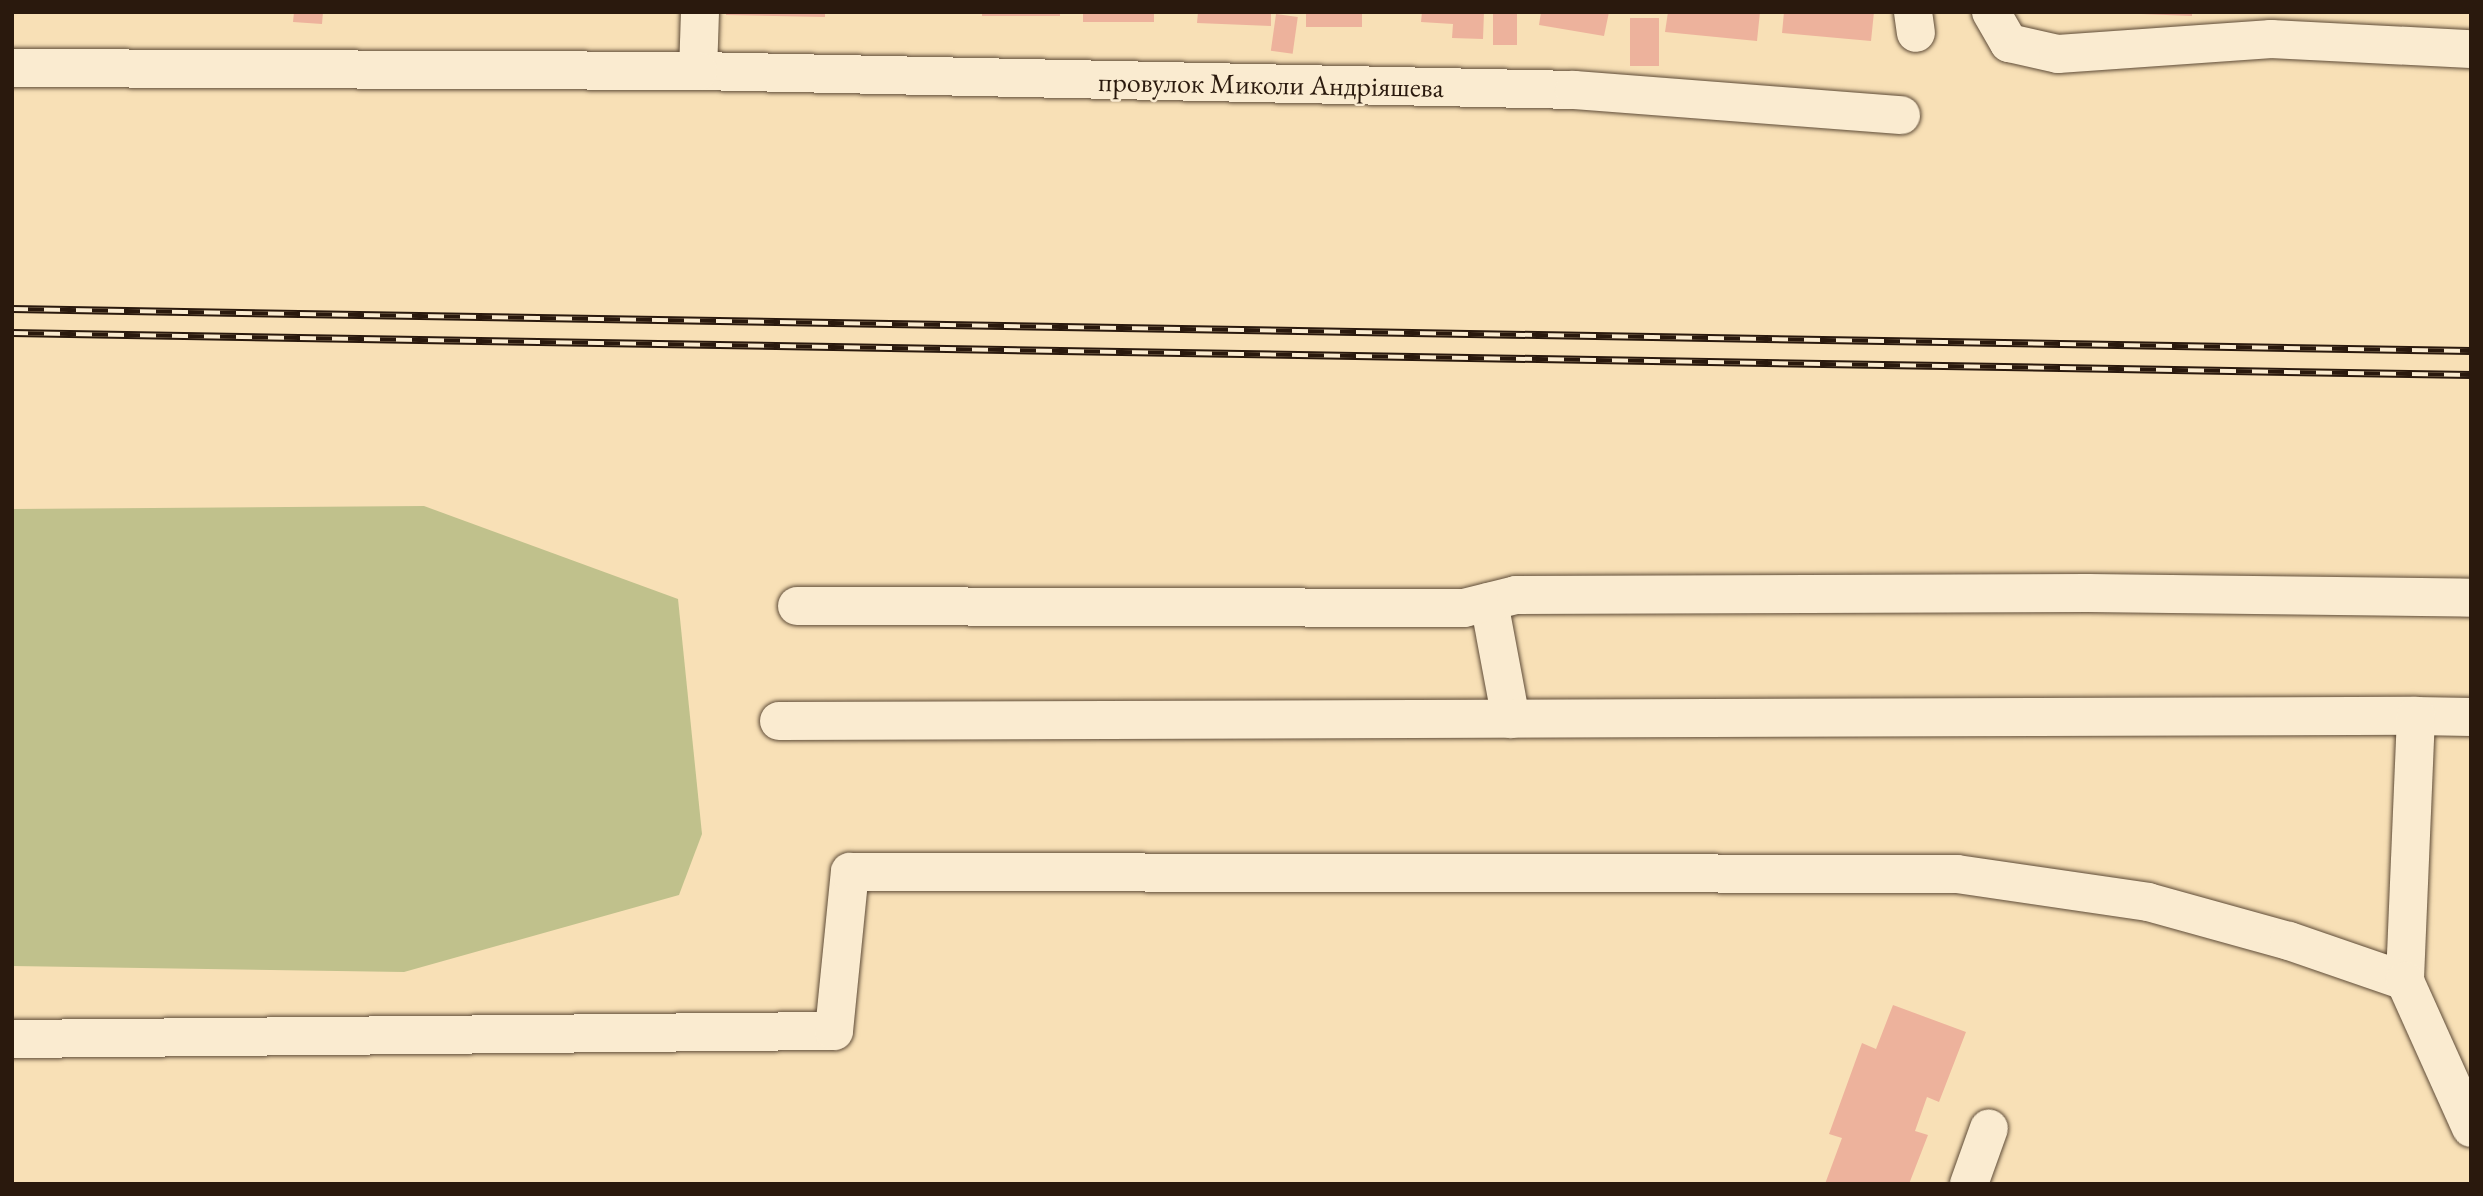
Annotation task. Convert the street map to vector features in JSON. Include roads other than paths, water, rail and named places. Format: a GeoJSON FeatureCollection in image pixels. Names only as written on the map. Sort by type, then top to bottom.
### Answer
{"type":"FeatureCollection","features":[{"type":"Feature","properties":{"kind":"street"},"geometry":{"type":"LineString","coordinates":[[698,71],[700,12]]}},
{"type":"Feature","properties":{"kind":"street"},"geometry":{"type":"LineString","coordinates":[[1991,12],[2009,43],[2058,54],[2271,39],[2471,49]]}},
{"type":"Feature","properties":{"kind":"street","name":"провулок Миколи Андріяшева"},"geometry":{"type":"LineString","coordinates":[[12,68],[698,71],[1574,90],[1902,115]]}},
{"type":"Feature","properties":{"kind":"street"},"geometry":{"type":"LineString","coordinates":[[797,606],[1438,608],[1489,602],[1516,595],[2046,593],[2471,598]]}},
{"type":"Feature","properties":{"kind":"street"},"geometry":{"type":"LineString","coordinates":[[1489,602],[1511,719]]}},
{"type":"Feature","properties":{"kind":"street"},"geometry":{"type":"LineString","coordinates":[[2416,716],[2405,981],[2471,1128]]}},
{"type":"Feature","properties":{"kind":"street"},"geometry":{"type":"LineString","coordinates":[[779,721],[2471,717]]}},
{"type":"Feature","properties":{"kind":"street"},"geometry":{"type":"LineString","coordinates":[[12,1039],[834,1031],[850,872],[1957,874],[2148,902],[2289,941],[2405,981]]}},
{"type":"Feature","properties":{"kind":"street"},"geometry":{"type":"LineString","coordinates":[[1969,1184],[1989,1128]]}},
{"type":"Feature","properties":{"kind":"railway"},"geometry":{"type":"LineString","coordinates":[[12,309],[2471,351]]}},
{"type":"Feature","properties":{"kind":"railway"},"geometry":{"type":"LineString","coordinates":[[12,333],[2471,375]]}}]}
